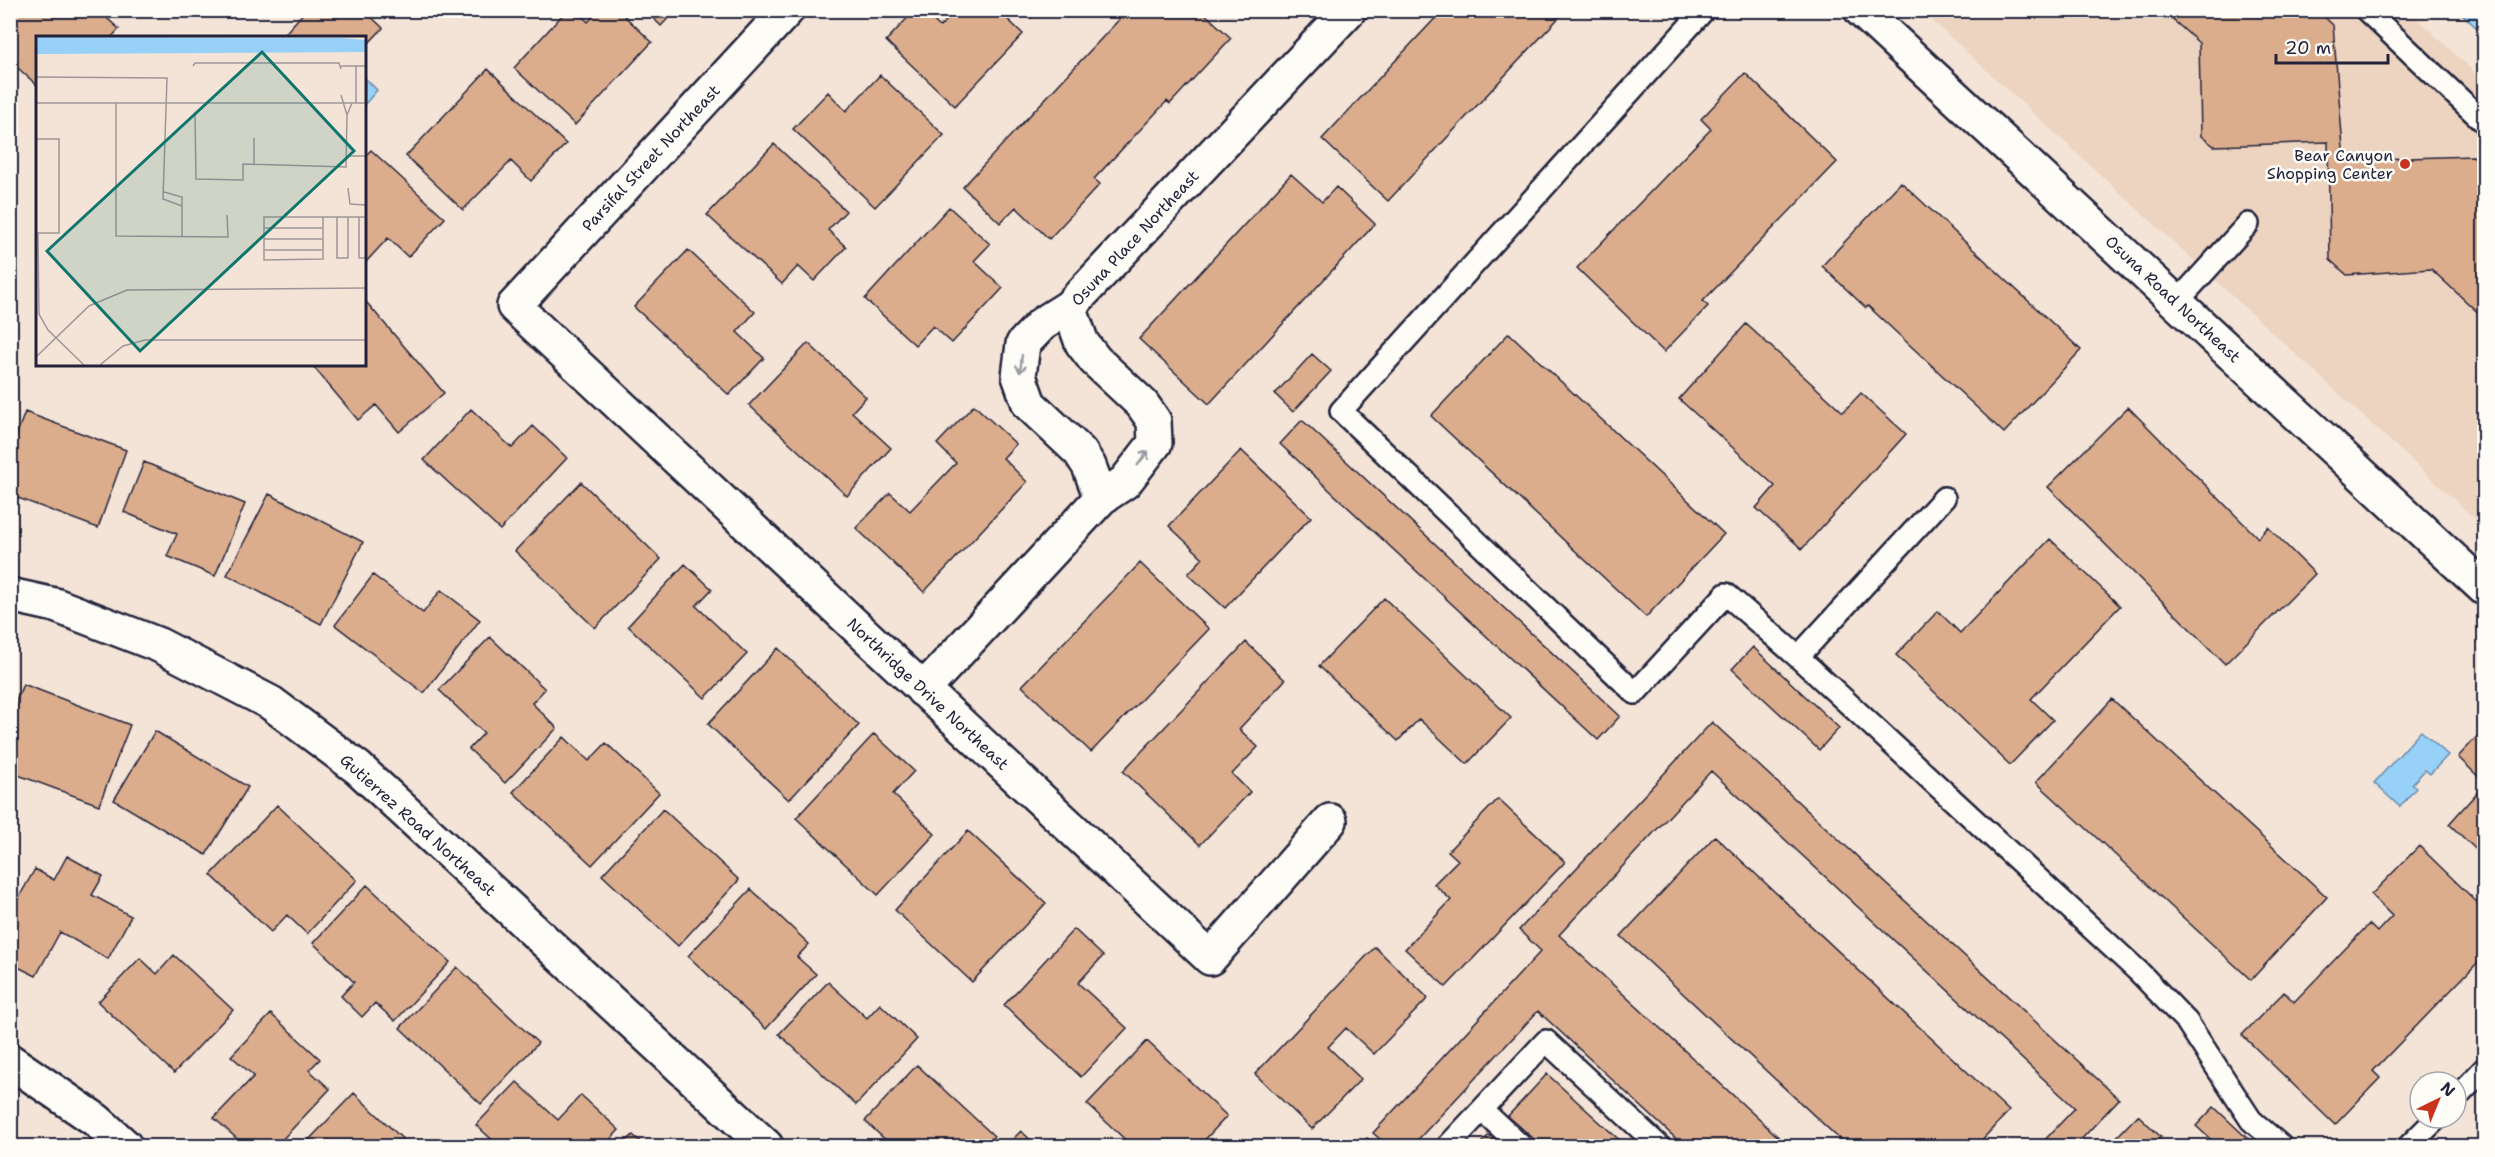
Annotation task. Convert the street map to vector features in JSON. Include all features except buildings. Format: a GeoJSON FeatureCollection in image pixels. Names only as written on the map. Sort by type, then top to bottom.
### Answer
{"type":"FeatureCollection","features":[{"type":"Feature","properties":{"kind":"street","name":"Parsifal Street Northeast"},"geometry":{"type":"LineString","coordinates":[[514,306],[787,10]]}},
{"type":"Feature","properties":{"kind":"street","name":"Osuna Place Northeast"},"geometry":{"type":"LineString","coordinates":[[923,690],[1101,498],[1125,482],[1155,443],[1154,421],[1142,404],[1095,360],[1082,343],[1069,307],[1349,10]]}},
{"type":"Feature","properties":{"kind":"street","name":"Osuna Road Northeast"},"geometry":{"type":"LineString","coordinates":[[1861,10],[2484,588]]}},
{"type":"Feature","properties":{"kind":"street","name":"Northridge Drive Northeast"},"geometry":{"type":"LineString","coordinates":[[514,306],[1209,958],[1330,821]]}},
{"type":"Feature","properties":{"kind":"street"},"geometry":{"type":"LineString","coordinates":[[1069,307],[1042,324],[1023,344],[1019,376],[1029,404],[1080,452],[1089,466],[1101,498]]}},
{"type":"Feature","properties":{"kind":"street","name":"Gutierrez Road Northeast"},"geometry":{"type":"LineString","coordinates":[[10,595],[56,605],[159,645],[271,703],[358,768],[766,1146]]}},
{"type":"Feature","properties":{"kind":"street"},"geometry":{"type":"LineString","coordinates":[[10,1061],[43,1081],[96,1119],[125,1146]]}},
{"type":"Feature","properties":{"kind":"lane"},"geometry":{"type":"LineString","coordinates":[[1704,10],[1341,411],[1635,693],[1726,594],[1798,657],[2139,972],[2187,1022],[2251,1120],[2280,1146]]}},
{"type":"Feature","properties":{"kind":"lane"},"geometry":{"type":"LineString","coordinates":[[2366,10],[2484,122]]}},
{"type":"Feature","properties":{"kind":"lane"},"geometry":{"type":"LineString","coordinates":[[2177,302],[2248,224]]}},
{"type":"Feature","properties":{"kind":"lane"},"geometry":{"type":"LineString","coordinates":[[1798,657],[1944,498]]}},
{"type":"Feature","properties":{"kind":"lane"},"geometry":{"type":"LineString","coordinates":[[1448,1146],[1546,1041],[1659,1146]]}},
{"type":"Feature","properties":{"kind":"lane"},"geometry":{"type":"LineString","coordinates":[[2468,1086],[2484,1069]]}},
{"type":"Feature","properties":{"kind":"lane"},"geometry":{"type":"LineString","coordinates":[[1482,1110],[1521,1146]]}},
{"type":"Feature","properties":{"kind":"lane"},"geometry":{"type":"LineString","coordinates":[[2417,1144],[2428,1130]]}},
{"type":"Feature","properties":{"kind":"shaded area"},"geometry":{"type":"Polygon","coordinates":[[[1922,11],[2409,11],[2484,81],[2484,527],[1922,11]]]}},
{"type":"Feature","properties":{"kind":"water"},"geometry":{"type":"Polygon","coordinates":[[[2459,11],[2484,11],[2484,35],[2459,11]]]}},
{"type":"Feature","properties":{"kind":"water"},"geometry":{"type":"Polygon","coordinates":[[[366,79],[377,90],[366,103],[366,79]]]}},
{"type":"Feature","properties":{"kind":"water"},"geometry":{"type":"Polygon","coordinates":[[[2421,731],[2448,755],[2430,774],[2425,770],[2412,784],[2416,788],[2400,807],[2374,783],[2421,731]]]}},
{"type":"Feature","properties":{"kind":"place","name":"Bear Canyon Shopping Center"},"geometry":{"type":"Point","coordinates":[2405,164]}}]}
